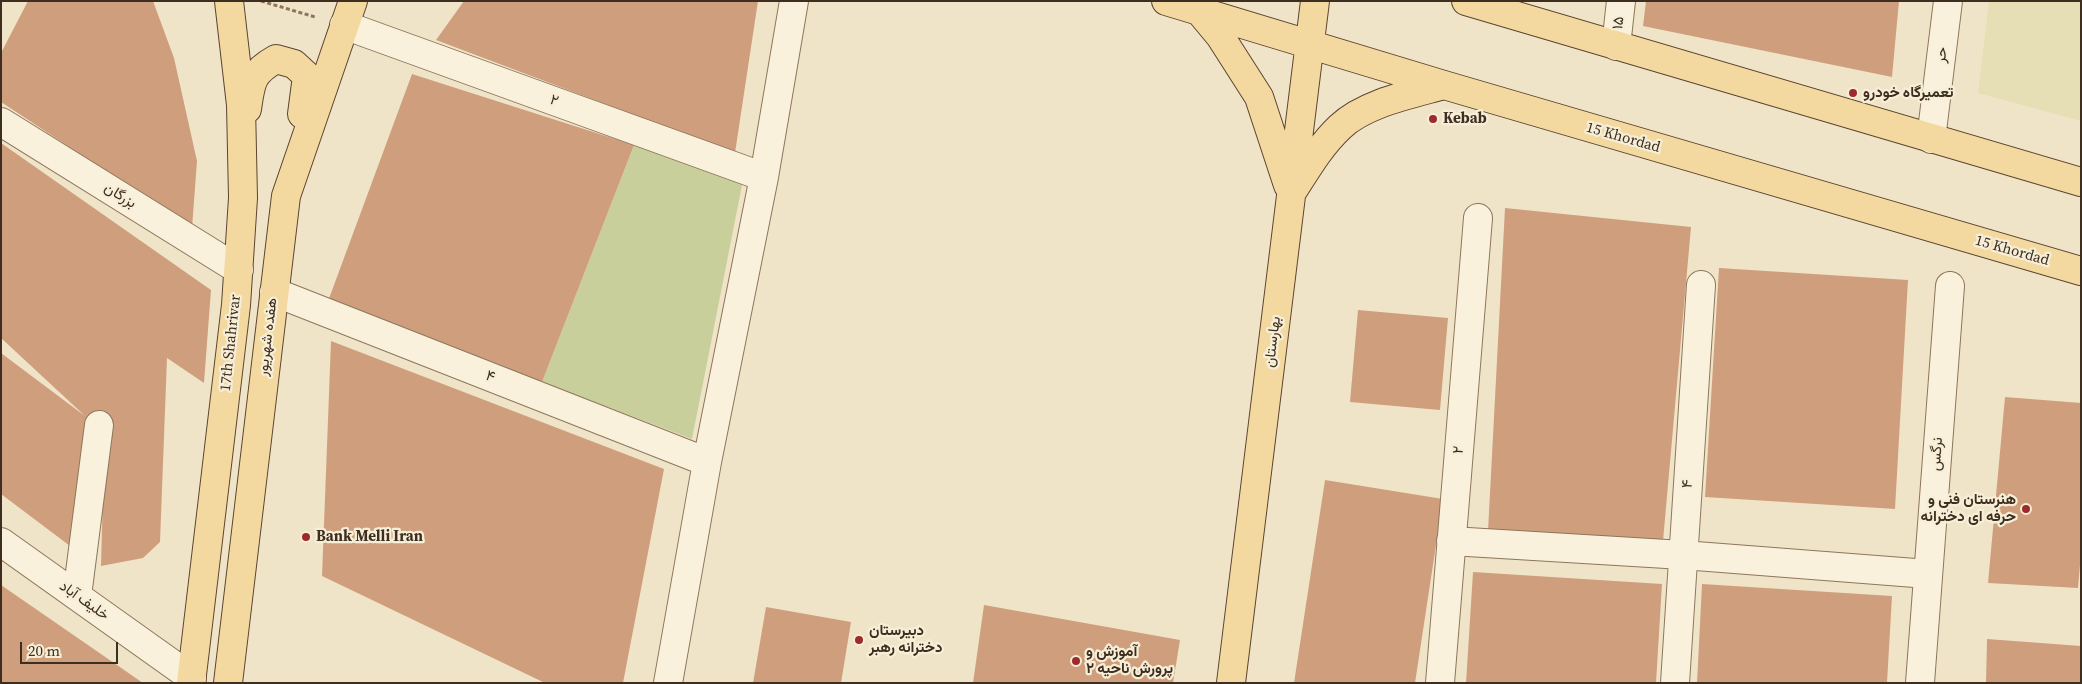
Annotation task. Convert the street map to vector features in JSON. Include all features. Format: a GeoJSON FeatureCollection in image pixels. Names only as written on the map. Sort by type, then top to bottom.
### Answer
{"type":"FeatureCollection","features":[{"type":"Feature","properties":{"kind":"main road","name":"17th Shahrivar"},"geometry":{"type":"LineString","coordinates":[[192,680],[239,270],[243,198],[240,105],[229,1]]}},
{"type":"Feature","properties":{"kind":"main road","name":"15 Khordad"},"geometry":{"type":"LineString","coordinates":[[1166,1],[1444,85],[2081,271]]}},
{"type":"Feature","properties":{"kind":"main road","name":"بهارستان"},"geometry":{"type":"LineString","coordinates":[[1231,683],[1315,1]]}},
{"type":"Feature","properties":{"kind":"main road"},"geometry":{"type":"LineString","coordinates":[[1466,1],[2081,182]]}},
{"type":"Feature","properties":{"kind":"main road"},"geometry":{"type":"LineString","coordinates":[[1200,12],[1220,36],[1259,97],[1291,195]]}},
{"type":"Feature","properties":{"kind":"main road","name":"هفده شهریور"},"geometry":{"type":"LineString","coordinates":[[228,683],[286,196],[349,13]]}},
{"type":"Feature","properties":{"kind":"main road"},"geometry":{"type":"LineString","coordinates":[[242,141],[250,83],[261,67],[276,59],[294,64],[307,76],[307,91],[286,196]]}},
{"type":"Feature","properties":{"kind":"main road"},"geometry":{"type":"LineString","coordinates":[[1291,195],[1321,148],[1342,125],[1366,111],[1388,102],[1444,85]]}},
{"type":"Feature","properties":{"kind":"street"},"geometry":{"type":"LineString","coordinates":[[668,683],[707,462],[764,177],[794,1]]}},
{"type":"Feature","properties":{"kind":"street","name":"۱۵"},"geometry":{"type":"LineString","coordinates":[[1616,46],[1621,1]]}},
{"type":"Feature","properties":{"kind":"street","name":"حر"},"geometry":{"type":"LineString","coordinates":[[1931,139],[1948,1]]}},
{"type":"Feature","properties":{"kind":"street","name":"۲"},"geometry":{"type":"LineString","coordinates":[[349,13],[764,177]]}},
{"type":"Feature","properties":{"kind":"street","name":"بزرگان"},"geometry":{"type":"LineString","coordinates":[[1,122],[239,270]]}},
{"type":"Feature","properties":{"kind":"street","name":"۲"},"geometry":{"type":"LineString","coordinates":[[1440,683],[1478,218]]}},
{"type":"Feature","properties":{"kind":"street","name":"۴"},"geometry":{"type":"LineString","coordinates":[[1674,683],[1701,285]]}},
{"type":"Feature","properties":{"kind":"street","name":"نرگس"},"geometry":{"type":"LineString","coordinates":[[1920,683],[1950,286]]}},
{"type":"Feature","properties":{"kind":"street","name":"۴"},"geometry":{"type":"LineString","coordinates":[[274,292],[707,462]]}},
{"type":"Feature","properties":{"kind":"street"},"geometry":{"type":"LineString","coordinates":[[76,596],[99,425]]}},
{"type":"Feature","properties":{"kind":"street"},"geometry":{"type":"LineString","coordinates":[[1451,541],[1683,555],[1928,574]]}},
{"type":"Feature","properties":{"kind":"street","name":"خلیف آباد"},"geometry":{"type":"LineString","coordinates":[[1,542],[192,680]]}},
{"type":"Feature","properties":{"kind":"path"},"geometry":{"type":"LineString","coordinates":[[260,1],[349,13]]}},
{"type":"Feature","properties":{"kind":"shaded area"},"geometry":{"type":"Polygon","coordinates":[[[1989,1],[2081,1],[2081,121],[1978,93],[1989,1]]]}},
{"type":"Feature","properties":{"kind":"green space"},"geometry":{"type":"Polygon","coordinates":[[[634,145],[743,180],[692,439],[542,382],[634,145]]]}},
{"type":"Feature","properties":{"kind":"building"},"geometry":{"type":"Polygon","coordinates":[[[28,1],[153,1],[174,58],[197,161],[192,228],[1,102],[1,53],[28,1]]]}},
{"type":"Feature","properties":{"kind":"building"},"geometry":{"type":"Polygon","coordinates":[[[464,1],[758,1],[735,153],[436,40],[464,1]]]}},
{"type":"Feature","properties":{"kind":"building"},"geometry":{"type":"Polygon","coordinates":[[[1646,1],[1899,1],[1892,77],[1643,26],[1646,1]]]}},
{"type":"Feature","properties":{"kind":"building"},"geometry":{"type":"Polygon","coordinates":[[[412,74],[634,145],[542,382],[324,312],[412,74]]]}},
{"type":"Feature","properties":{"kind":"building"},"geometry":{"type":"Polygon","coordinates":[[[1,143],[211,290],[204,383],[167,358],[160,542],[143,558],[101,566],[105,414],[87,418],[82,555],[1,494],[1,353],[85,416],[1,338],[1,143]]]}},
{"type":"Feature","properties":{"kind":"building"},"geometry":{"type":"Polygon","coordinates":[[[1505,208],[1691,227],[1663,541],[1488,531],[1505,208]]]}},
{"type":"Feature","properties":{"kind":"building"},"geometry":{"type":"Polygon","coordinates":[[[1719,268],[1908,280],[1895,509],[1705,497],[1719,268]]]}},
{"type":"Feature","properties":{"kind":"building"},"geometry":{"type":"Polygon","coordinates":[[[1358,310],[1448,318],[1440,410],[1350,402],[1358,310]]]}},
{"type":"Feature","properties":{"kind":"building"},"geometry":{"type":"Polygon","coordinates":[[[331,341],[664,469],[623,683],[545,683],[322,576],[331,341]]]}},
{"type":"Feature","properties":{"kind":"building"},"geometry":{"type":"Polygon","coordinates":[[[2005,397],[2081,403],[2081,553],[2078,588],[1988,583],[2005,397]]]}},
{"type":"Feature","properties":{"kind":"building"},"geometry":{"type":"Polygon","coordinates":[[[1325,480],[1443,499],[1415,683],[1294,683],[1325,480]]]}},
{"type":"Feature","properties":{"kind":"building"},"geometry":{"type":"Polygon","coordinates":[[[1473,572],[1662,584],[1656,683],[1466,683],[1473,572]]]}},
{"type":"Feature","properties":{"kind":"building"},"geometry":{"type":"Polygon","coordinates":[[[1702,584],[1892,596],[1887,683],[1697,683],[1702,584]]]}},
{"type":"Feature","properties":{"kind":"building"},"geometry":{"type":"Polygon","coordinates":[[[1,585],[143,683],[1,683],[1,585]]]}},
{"type":"Feature","properties":{"kind":"building","name":"آموزش و پرورش ناحیه ۲"},"geometry":{"type":"Polygon","coordinates":[[[984,605],[1180,640],[1173,683],[973,683],[984,605]]]}},
{"type":"Feature","properties":{"kind":"building"},"geometry":{"type":"Polygon","coordinates":[[[766,607],[851,622],[841,683],[753,683],[766,607]]]}},
{"type":"Feature","properties":{"kind":"building"},"geometry":{"type":"Polygon","coordinates":[[[1987,639],[2081,646],[2081,683],[1986,683],[1987,639]]]}},
{"type":"Feature","properties":{"kind":"place","name":"تعمیرگاه خودرو"},"geometry":{"type":"Point","coordinates":[1853,93]}},
{"type":"Feature","properties":{"kind":"place","name":"Kebab"},"geometry":{"type":"Point","coordinates":[1433,119]}},
{"type":"Feature","properties":{"kind":"place","name":"هنرستان فنی و حرفه ای دخترانه"},"geometry":{"type":"Point","coordinates":[2026,509]}},
{"type":"Feature","properties":{"kind":"place","name":"Bank Melli Iran"},"geometry":{"type":"Point","coordinates":[306,537]}},
{"type":"Feature","properties":{"kind":"place","name":"دبیرستان دخترانه رهبر"},"geometry":{"type":"Point","coordinates":[859,640]}},
{"type":"Feature","properties":{"kind":"place","name":"آموزش و پرورش ناحیه ۲"},"geometry":{"type":"Point","coordinates":[1076,661]}}]}
